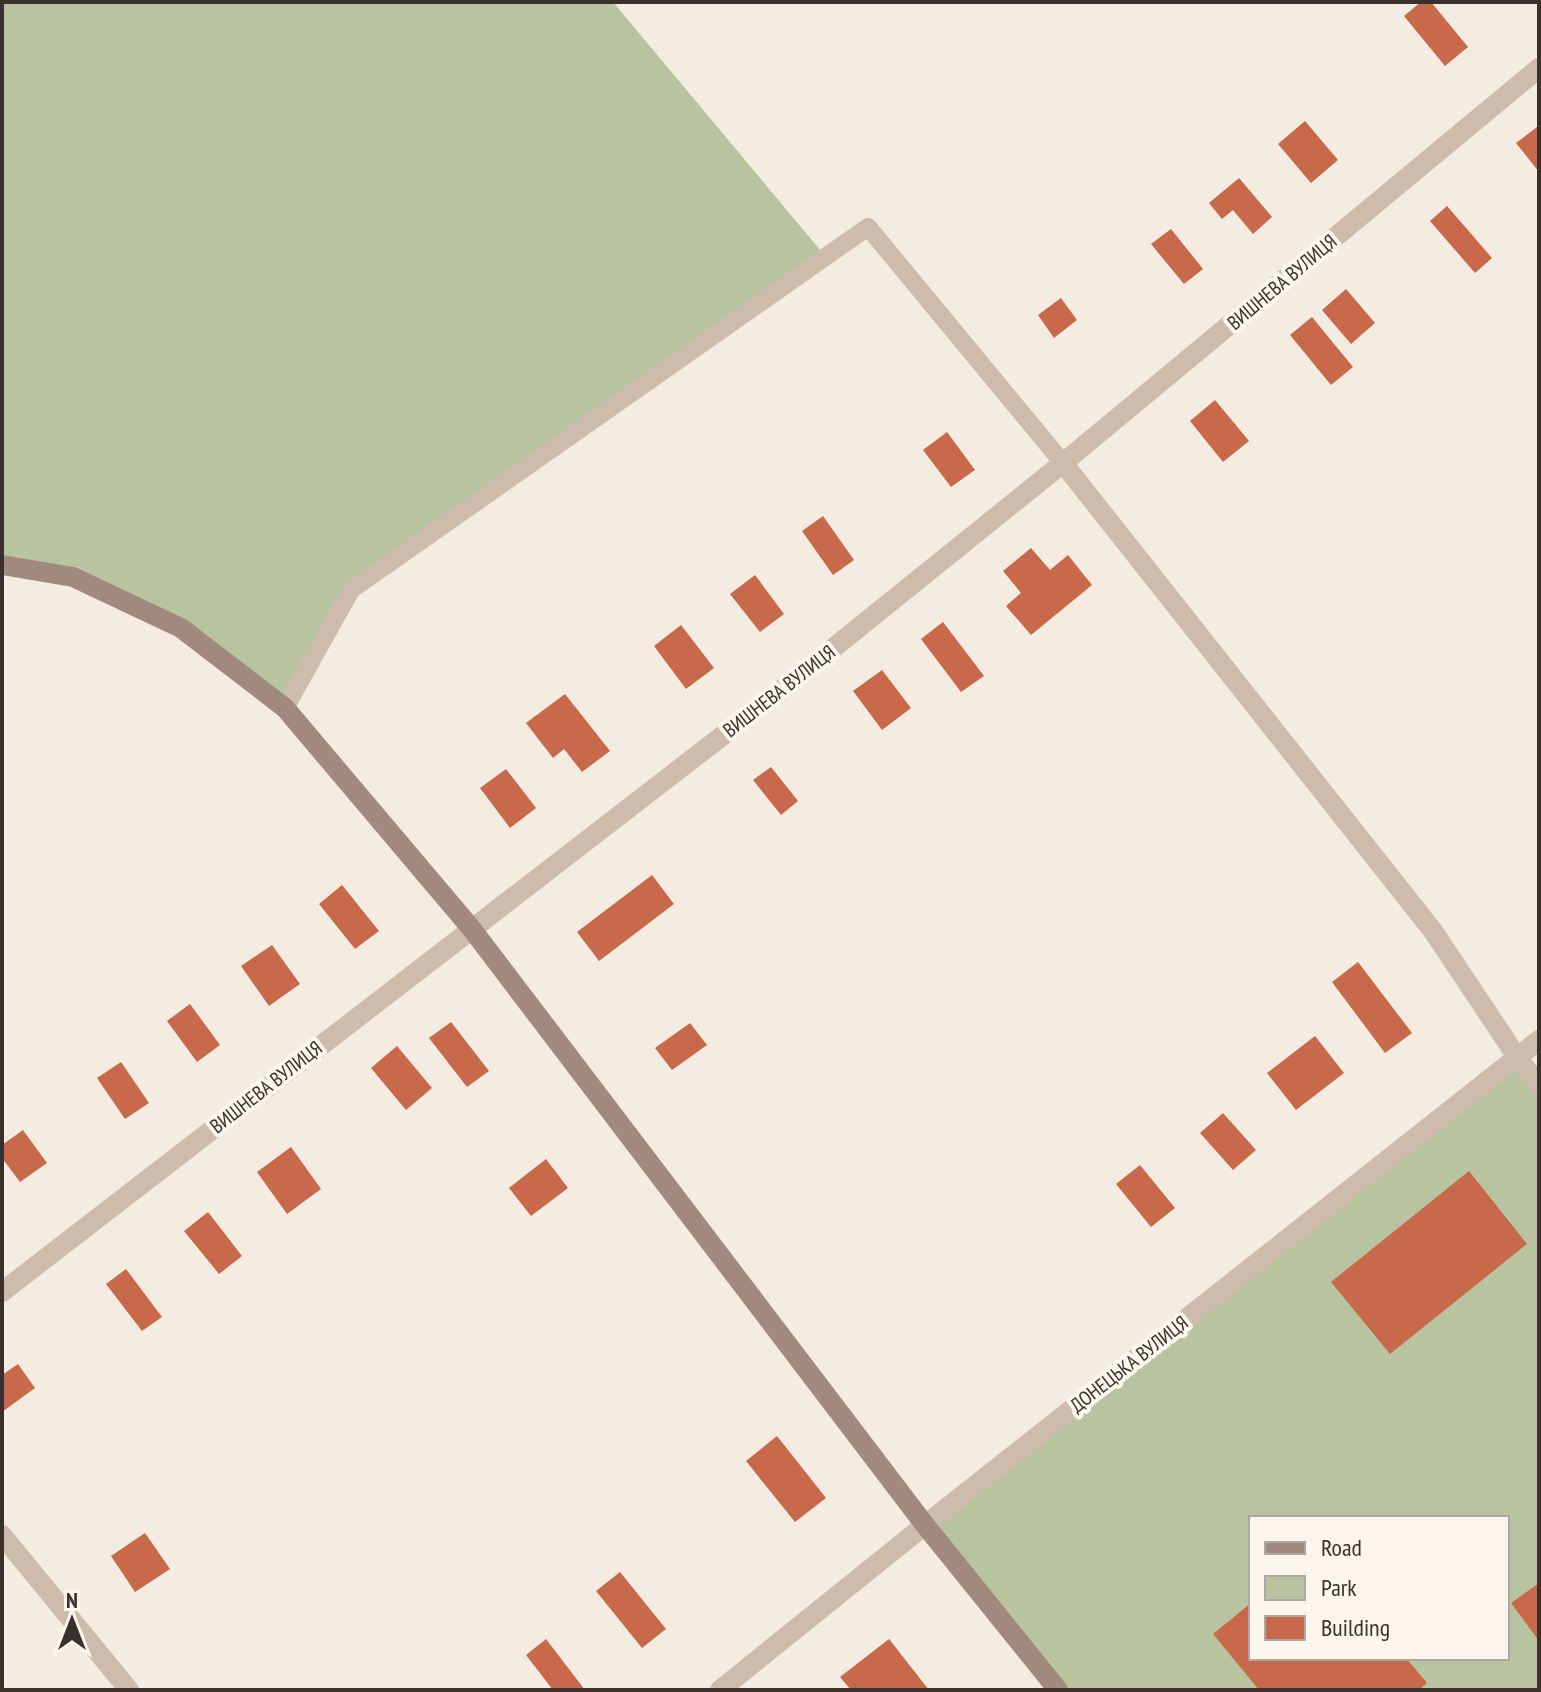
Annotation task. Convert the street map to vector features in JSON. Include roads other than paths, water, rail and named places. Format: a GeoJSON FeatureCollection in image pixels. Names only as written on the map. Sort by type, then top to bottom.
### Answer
{"type":"FeatureCollection","features":[{"type":"Feature","properties":{"kind":"street","name":"ВИШНЕВА ВУЛИЦЯ"},"geometry":{"type":"LineString","coordinates":[[2,1292],[770,699],[1063,463],[1539,68]]}},
{"type":"Feature","properties":{"kind":"street"},"geometry":{"type":"LineString","coordinates":[[1063,463],[1433,931],[1539,1085]]}},
{"type":"Feature","properties":{"kind":"street"},"geometry":{"type":"LineString","coordinates":[[2,565],[73,577],[181,628],[285,708],[471,928],[925,1525],[1058,1690]]}},
{"type":"Feature","properties":{"kind":"street","name":"ДОНЕЦЬКА ВУЛИЦЯ"},"geometry":{"type":"LineString","coordinates":[[720,1690],[1539,1040]]}},
{"type":"Feature","properties":{"kind":"street"},"geometry":{"type":"LineString","coordinates":[[2,1535],[129,1690]]}},
{"type":"Feature","properties":{"kind":"lane"},"geometry":{"type":"LineString","coordinates":[[285,708],[351,590],[868,227],[1063,463]]}}]}
